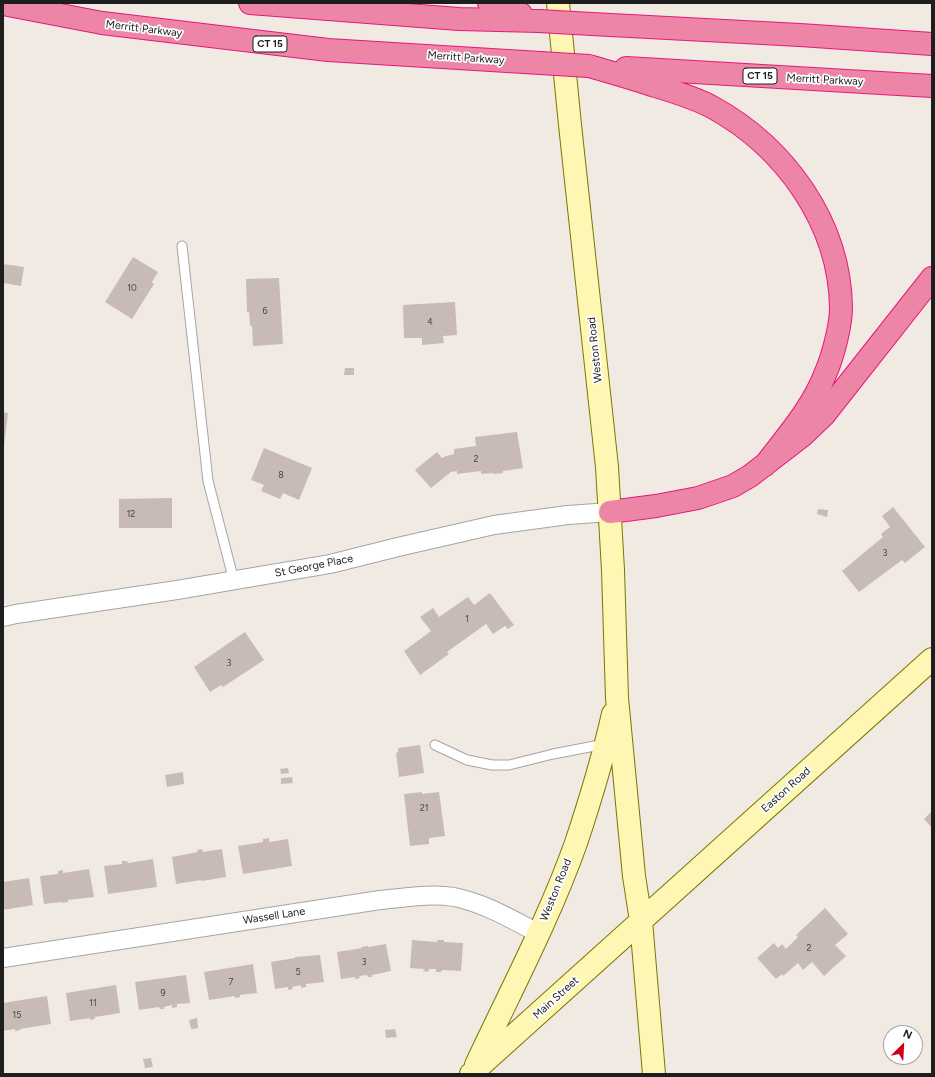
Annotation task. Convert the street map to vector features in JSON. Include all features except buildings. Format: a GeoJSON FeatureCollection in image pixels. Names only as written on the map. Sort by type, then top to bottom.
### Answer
{"type":"FeatureCollection","features":[{"type":"Feature","properties":{"kind":"highway"},"geometry":{"type":"LineString","coordinates":[[250,3],[437,18],[539,21],[800,35],[932,44]]}},
{"type":"Feature","properties":{"kind":"highway"},"geometry":{"type":"LineString","coordinates":[[489,3],[539,21]]}},
{"type":"Feature","properties":{"kind":"highway","name":"Merritt Parkway"},"geometry":{"type":"LineString","coordinates":[[3,4],[102,23],[320,49],[932,86]]}},
{"type":"Feature","properties":{"kind":"highway"},"geometry":{"type":"LineString","coordinates":[[589,66],[678,93],[710,106],[740,124],[769,147],[797,180],[817,214],[829,240],[837,268],[841,309],[834,348],[817,393],[807,409],[765,465]]}},
{"type":"Feature","properties":{"kind":"highway"},"geometry":{"type":"LineString","coordinates":[[610,512],[656,506],[698,498],[733,486],[750,476],[802,436],[824,415],[932,278]]}},
{"type":"Feature","properties":{"kind":"main road","name":"Weston Road"},"geometry":{"type":"LineString","coordinates":[[558,3],[599,382],[610,512],[617,698],[634,876],[642,922],[654,1074]]}},
{"type":"Feature","properties":{"kind":"main road","name":"Easton Road"},"geometry":{"type":"LineString","coordinates":[[642,922],[932,659]]}},
{"type":"Feature","properties":{"kind":"main road","name":"Weston Road"},"geometry":{"type":"LineString","coordinates":[[471,1074],[538,933],[575,843],[606,743],[617,698]]}},
{"type":"Feature","properties":{"kind":"main road","name":"Main Street"},"geometry":{"type":"LineString","coordinates":[[471,1074],[642,922]]}},
{"type":"Feature","properties":{"kind":"street","name":"St George Place"},"geometry":{"type":"LineString","coordinates":[[7,612],[234,581],[330,564],[494,525],[568,515],[610,512]]}},
{"type":"Feature","properties":{"kind":"street","name":"Wassell Lane"},"geometry":{"type":"LineString","coordinates":[[3,958],[380,900],[427,896],[454,897],[490,908],[538,933]]}},
{"type":"Feature","properties":{"kind":"lane"},"geometry":{"type":"LineString","coordinates":[[182,246],[208,481],[234,581]]}},
{"type":"Feature","properties":{"kind":"lane"},"geometry":{"type":"LineString","coordinates":[[435,745],[467,760],[492,766],[509,765],[606,743]]}}]}
